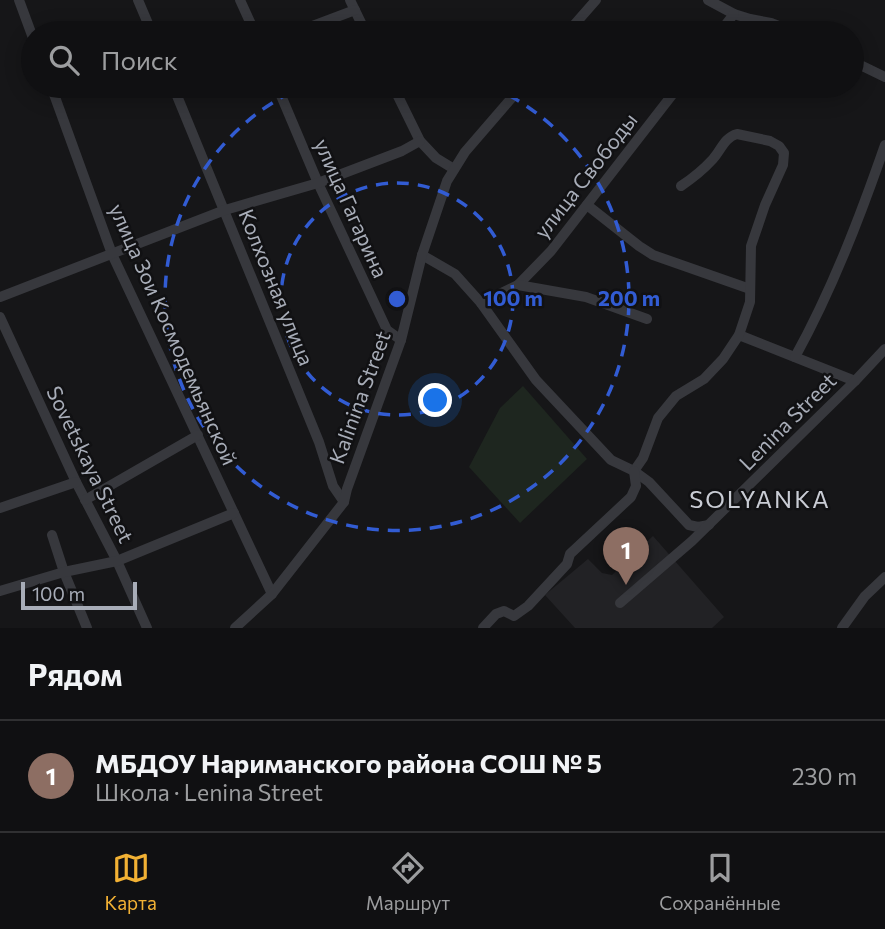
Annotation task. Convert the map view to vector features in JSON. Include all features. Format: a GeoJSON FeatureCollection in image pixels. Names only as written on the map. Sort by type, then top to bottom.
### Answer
{"type":"FeatureCollection","features":[{"type":"Feature","properties":{"kind":"street"},"geometry":{"type":"LineString","coordinates":[[19,0],[27,21]]}},
{"type":"Feature","properties":{"kind":"street"},"geometry":{"type":"LineString","coordinates":[[138,0],[147,21]]}},
{"type":"Feature","properties":{"kind":"street"},"geometry":{"type":"LineString","coordinates":[[240,0],[250,21]]}},
{"type":"Feature","properties":{"kind":"street"},"geometry":{"type":"LineString","coordinates":[[578,21],[596,0]]}},
{"type":"Feature","properties":{"kind":"street"},"geometry":{"type":"LineString","coordinates":[[708,0],[734,14],[760,21]]}},
{"type":"Feature","properties":{"kind":"street"},"geometry":{"type":"LineString","coordinates":[[319,21],[352,5],[360,21]]}},
{"type":"Feature","properties":{"kind":"street"},"geometry":{"type":"LineString","coordinates":[[728,21],[734,14]]}},
{"type":"Feature","properties":{"kind":"street"},"geometry":{"type":"LineString","coordinates":[[864,67],[885,77]]}},
{"type":"Feature","properties":{"kind":"street","name":"улица Зои Космодемьянской"},"geometry":{"type":"LineString","coordinates":[[55,98],[112,254],[272,594]]}},
{"type":"Feature","properties":{"kind":"street","name":"Колхозная улица"},"geometry":{"type":"LineString","coordinates":[[178,98],[319,442],[332,486],[344,502]]}},
{"type":"Feature","properties":{"kind":"street","name":"улица Гагарина"},"geometry":{"type":"LineString","coordinates":[[282,98],[318,183],[387,330],[401,340]]}},
{"type":"Feature","properties":{"kind":"street"},"geometry":{"type":"LineString","coordinates":[[399,98],[420,142],[436,158],[454,169]]}},
{"type":"Feature","properties":{"kind":"street","name":"Kalinina Street"},"geometry":{"type":"LineString","coordinates":[[235,628],[272,594],[344,502],[346,489],[401,340],[422,255],[447,181],[465,152],[512,98]]}},
{"type":"Feature","properties":{"kind":"street","name":"улица Свободы"},"geometry":{"type":"LineString","coordinates":[[481,303],[518,285],[551,251],[670,98]]}},
{"type":"Feature","properties":{"kind":"street"},"geometry":{"type":"LineString","coordinates":[[484,628],[496,614],[504,611],[514,616],[528,606],[567,564],[570,554],[631,497],[636,486],[634,471],[643,458],[658,418],[676,396],[704,379],[723,359],[739,335],[750,302],[751,246],[783,165],[784,153],[770,141],[733,135],[696,176],[681,186]]}},
{"type":"Feature","properties":{"kind":"street"},"geometry":{"type":"LineString","coordinates":[[0,297],[225,210],[318,183],[402,152],[420,142]]}},
{"type":"Feature","properties":{"kind":"street"},"geometry":{"type":"LineString","coordinates":[[795,357],[815,321],[885,145]]}},
{"type":"Feature","properties":{"kind":"street"},"geometry":{"type":"LineString","coordinates":[[587,205],[653,255],[750,289]]}},
{"type":"Feature","properties":{"kind":"street"},"geometry":{"type":"LineString","coordinates":[[422,255],[455,274],[481,303],[536,380],[611,460],[649,482],[689,525],[709,525]]}},
{"type":"Feature","properties":{"kind":"street"},"geometry":{"type":"LineString","coordinates":[[518,285],[586,296],[647,319]]}},
{"type":"Feature","properties":{"kind":"street","name":"Sovetskaya Street"},"geometry":{"type":"LineString","coordinates":[[0,317],[76,482],[148,628]]}},
{"type":"Feature","properties":{"kind":"street"},"geometry":{"type":"LineString","coordinates":[[739,335],[855,381]]}},
{"type":"Feature","properties":{"kind":"street","name":"Lenina Street"},"geometry":{"type":"LineString","coordinates":[[620,603],[709,525],[885,349]]}},
{"type":"Feature","properties":{"kind":"street"},"geometry":{"type":"LineString","coordinates":[[85,500],[198,435]]}},
{"type":"Feature","properties":{"kind":"street"},"geometry":{"type":"LineString","coordinates":[[0,508],[76,482]]}},
{"type":"Feature","properties":{"kind":"street"},"geometry":{"type":"LineString","coordinates":[[0,591],[64,572],[117,561],[234,513]]}},
{"type":"Feature","properties":{"kind":"street"},"geometry":{"type":"LineString","coordinates":[[52,535],[87,628]]}},
{"type":"Feature","properties":{"kind":"street"},"geometry":{"type":"LineString","coordinates":[[842,628],[865,596],[885,577]]}},
{"type":"Feature","properties":{"kind":"shaded area"},"geometry":{"type":"Polygon","coordinates":[[[523,386],[587,459],[520,523],[469,467],[500,408],[523,386]]]}},
{"type":"Feature","properties":{"kind":"shaded area"},"geometry":{"type":"Polygon","coordinates":[[[653,536],[724,617],[712,628],[575,628],[545,595],[588,559],[602,573],[612,575],[653,536]]]}},
{"type":"Feature","properties":{"kind":"place","name":"МБДОУ Нариманского района СОШ № 5"},"geometry":{"type":"Point","coordinates":[626,585]}},
{"type":"Feature","properties":{"kind":"district","name":"SOLYANKA"},"geometry":{"type":"Point","coordinates":[760,498]}}]}
